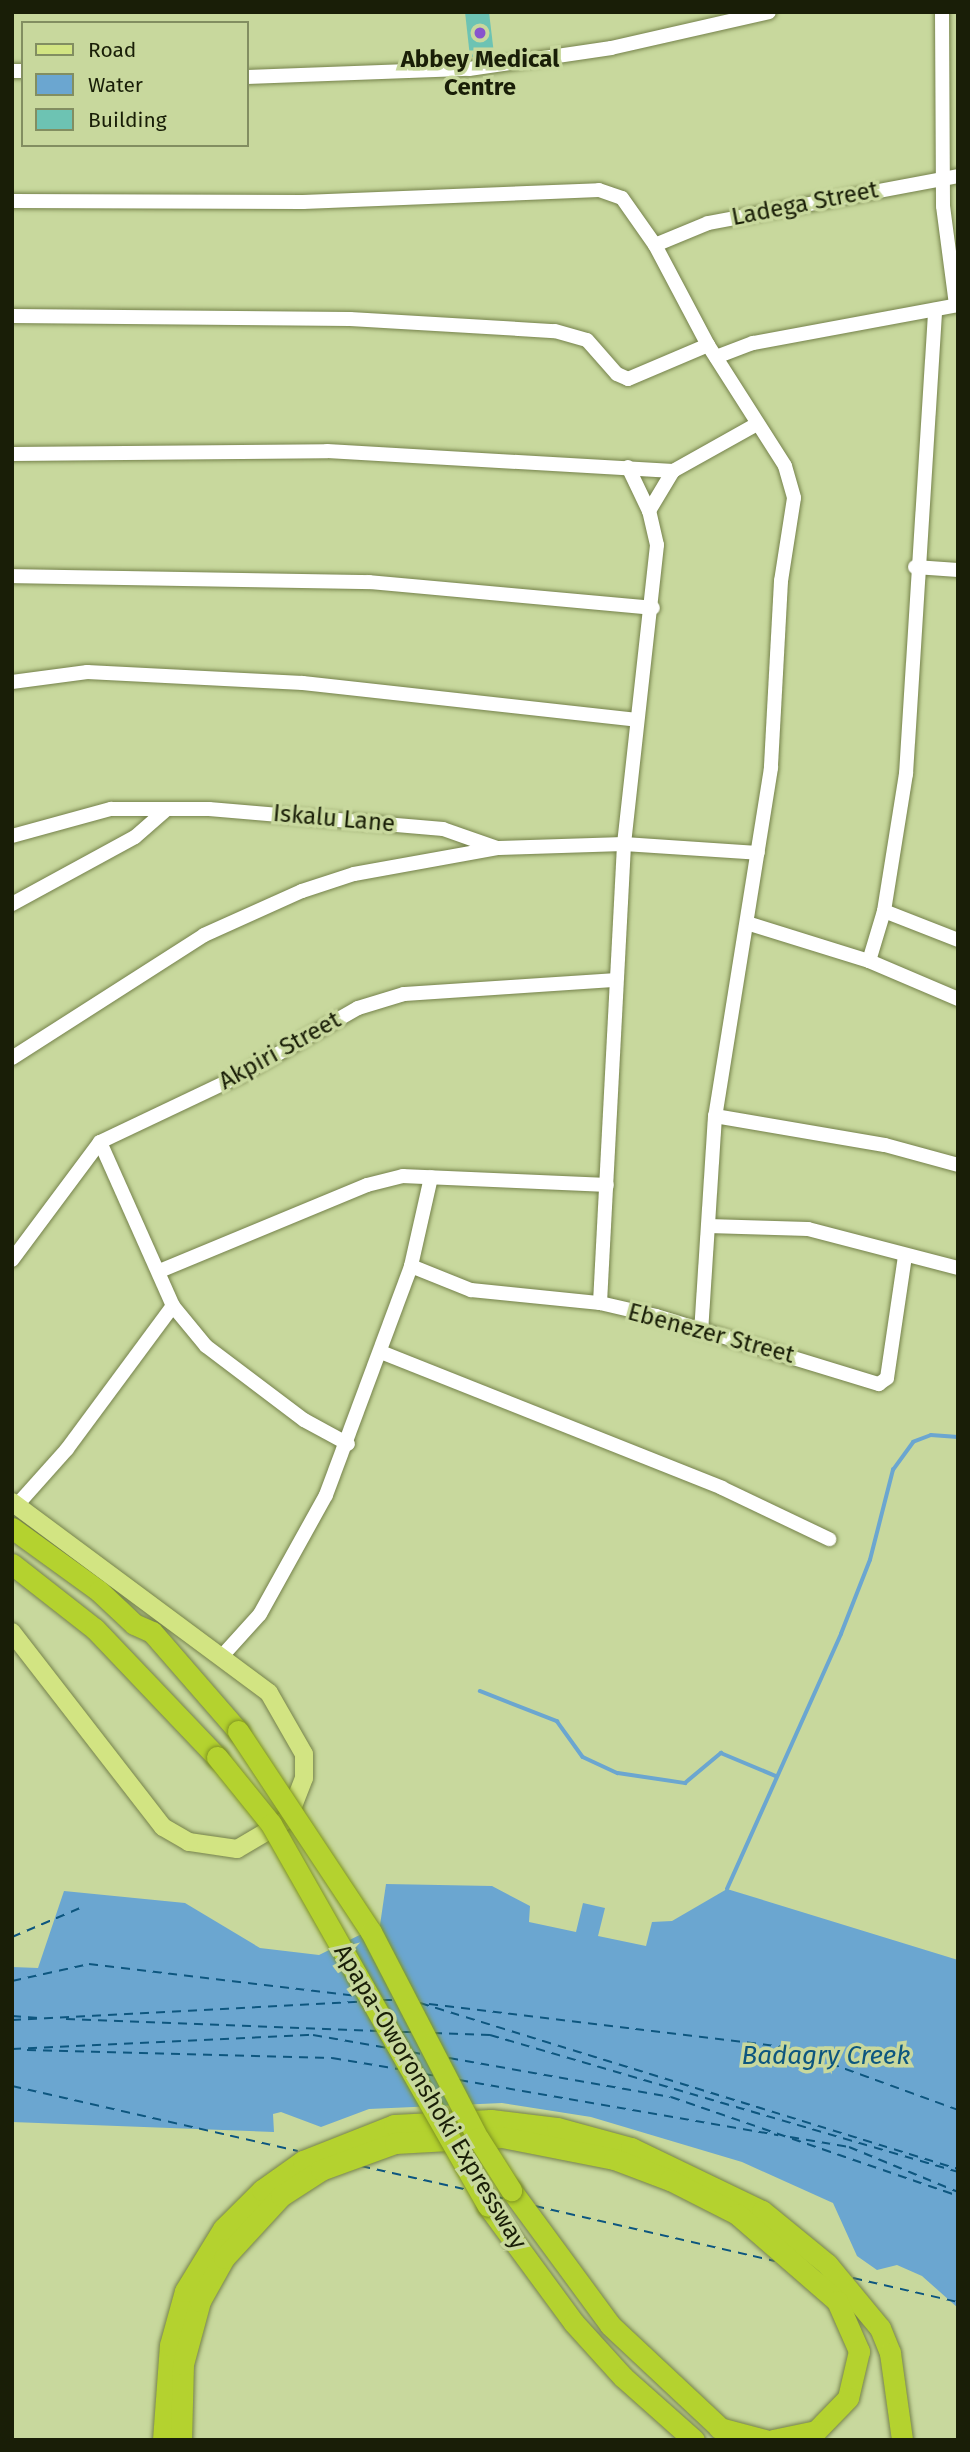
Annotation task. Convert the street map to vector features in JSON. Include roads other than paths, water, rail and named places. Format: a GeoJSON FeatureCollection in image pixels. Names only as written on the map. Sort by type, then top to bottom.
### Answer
{"type":"FeatureCollection","features":[{"type":"Feature","properties":{"kind":"highway","name":"Apapa-Oworonshoki Expressway"},"geometry":{"type":"LineString","coordinates":[[12,1528],[99,1591],[134,1624],[152,1632],[238,1731],[371,1932],[478,2138],[511,2190],[610,2325],[725,2433]]}},
{"type":"Feature","properties":{"kind":"highway","name":"Apapa-Oworonshoki Expressway"},"geometry":{"type":"LineString","coordinates":[[12,1564],[95,1629],[217,1757],[271,1824],[488,2206],[574,2323],[623,2377],[694,2440]]}},
{"type":"Feature","properties":{"kind":"highway"},"geometry":{"type":"LineString","coordinates":[[163,2440],[170,2345],[186,2291],[223,2229],[262,2190],[303,2161],[394,2125],[491,2120],[557,2128],[631,2148],[762,2211],[827,2264],[880,2328],[890,2353],[902,2440]]}},
{"type":"Feature","properties":{"kind":"highway"},"geometry":{"type":"LineString","coordinates":[[181,2440],[184,2364],[200,2301],[217,2268],[262,2214],[321,2170],[364,2151],[423,2139],[502,2137],[614,2159],[670,2180],[737,2214],[837,2301],[859,2351],[848,2398],[816,2431],[773,2440]]}},
{"type":"Feature","properties":{"kind":"highway"},"geometry":{"type":"LineString","coordinates":[[725,2433],[765,2440]]}},
{"type":"Feature","properties":{"kind":"main road"},"geometry":{"type":"LineString","coordinates":[[12,1632],[163,1827],[217,1850],[255,1841],[288,1819],[304,1778],[304,1754],[286,1715],[223,1655],[15,1503]]}},
{"type":"Feature","properties":{"kind":"street"},"geometry":{"type":"LineString","coordinates":[[248,77],[469,69],[611,48],[724,18],[769,12]]}},
{"type":"Feature","properties":{"kind":"street"},"geometry":{"type":"LineString","coordinates":[[12,316],[350,319],[555,331],[587,340],[617,374],[628,379],[712,351],[957,305],[942,180],[942,12]]}},
{"type":"Feature","properties":{"kind":"street","name":"Ladega Street"},"geometry":{"type":"LineString","coordinates":[[655,245],[708,223],[958,176]]}},
{"type":"Feature","properties":{"kind":"street"},"geometry":{"type":"LineString","coordinates":[[12,201],[303,202],[598,190],[622,198],[655,245],[712,351],[785,466],[794,498],[781,581],[771,768],[750,924],[715,1116],[701,1331]]}},
{"type":"Feature","properties":{"kind":"street"},"geometry":{"type":"LineString","coordinates":[[869,961],[884,911],[906,774],[915,568],[934,310]]}},
{"type":"Feature","properties":{"kind":"street"},"geometry":{"type":"LineString","coordinates":[[649,511],[673,471],[757,424]]}},
{"type":"Feature","properties":{"kind":"street"},"geometry":{"type":"LineString","coordinates":[[12,454],[327,451],[673,471]]}},
{"type":"Feature","properties":{"kind":"street"},"geometry":{"type":"LineString","coordinates":[[600,1303],[614,980],[624,844],[653,608],[657,545],[649,511],[628,467]]}},
{"type":"Feature","properties":{"kind":"street"},"geometry":{"type":"LineString","coordinates":[[915,568],[958,570]]}},
{"type":"Feature","properties":{"kind":"street"},"geometry":{"type":"LineString","coordinates":[[12,576],[369,582],[653,608]]}},
{"type":"Feature","properties":{"kind":"street"},"geometry":{"type":"LineString","coordinates":[[12,682],[87,672],[303,683],[638,720]]}},
{"type":"Feature","properties":{"kind":"street","name":"Iskalu Lane"},"geometry":{"type":"LineString","coordinates":[[12,836],[111,809],[166,810],[443,829],[499,848]]}},
{"type":"Feature","properties":{"kind":"street"},"geometry":{"type":"LineString","coordinates":[[12,904],[135,837],[166,810]]}},
{"type":"Feature","properties":{"kind":"street"},"geometry":{"type":"LineString","coordinates":[[12,1058],[204,935],[302,891],[354,874],[499,848],[624,844],[758,853]]}},
{"type":"Feature","properties":{"kind":"street"},"geometry":{"type":"LineString","coordinates":[[884,911],[958,940]]}},
{"type":"Feature","properties":{"kind":"street"},"geometry":{"type":"LineString","coordinates":[[750,924],[869,961],[958,999]]}},
{"type":"Feature","properties":{"kind":"street","name":"Akpiri Street"},"geometry":{"type":"LineString","coordinates":[[12,1259],[100,1142],[241,1075],[377,999],[538,981],[614,980]]}},
{"type":"Feature","properties":{"kind":"street"},"geometry":{"type":"LineString","coordinates":[[715,1116],[885,1145],[958,1164]]}},
{"type":"Feature","properties":{"kind":"street"},"geometry":{"type":"LineString","coordinates":[[100,1142],[162,1270],[173,1306],[206,1346],[304,1420],[348,1444]]}},
{"type":"Feature","properties":{"kind":"street"},"geometry":{"type":"LineString","coordinates":[[162,1270],[368,1185],[403,1176],[607,1185]]}},
{"type":"Feature","properties":{"kind":"street"},"geometry":{"type":"LineString","coordinates":[[223,1655],[260,1614],[348,1444],[411,1266],[431,1177]]}},
{"type":"Feature","properties":{"kind":"street"},"geometry":{"type":"LineString","coordinates":[[708,1226],[808,1229],[958,1268]]}},
{"type":"Feature","properties":{"kind":"street","name":"Ebenezer Street"},"geometry":{"type":"LineString","coordinates":[[411,1266],[471,1290],[600,1303],[884,1382],[905,1256]]}},
{"type":"Feature","properties":{"kind":"street"},"geometry":{"type":"LineString","coordinates":[[15,1503],[67,1449],[173,1306]]}},
{"type":"Feature","properties":{"kind":"street"},"geometry":{"type":"LineString","coordinates":[[381,1352],[722,1488],[829,1539]]}},
{"type":"Feature","properties":{"kind":"water","name":"Badagry Creek"},"geometry":{"type":"Polygon","coordinates":[[[386,1884],[492,1886],[530,1906],[529,1922],[576,1932],[583,1903],[605,1908],[598,1936],[646,1946],[652,1922],[672,1921],[727,1889],[958,1960],[958,2308],[922,2276],[897,2265],[877,2270],[857,2256],[833,2203],[742,2162],[591,2117],[502,2103],[369,2109],[321,2127],[281,2112],[273,2114],[274,2132],[12,2122],[12,1967],[38,1968],[64,1891],[185,1903],[260,1948],[319,1955],[380,1925],[386,1884]]]}},
{"type":"Feature","properties":{"kind":"waterway"},"geometry":{"type":"LineString","coordinates":[[727,1889],[841,1634],[870,1560],[893,1470],[913,1442],[931,1435],[958,1437]]}},
{"type":"Feature","properties":{"kind":"waterway"},"geometry":{"type":"LineString","coordinates":[[480,1691],[557,1721],[583,1757],[618,1773],[685,1783],[721,1753],[776,1776]]}},
{"type":"Feature","properties":{"kind":"place","name":"Abbey Medical Centre"},"geometry":{"type":"Point","coordinates":[480,33]}}]}
